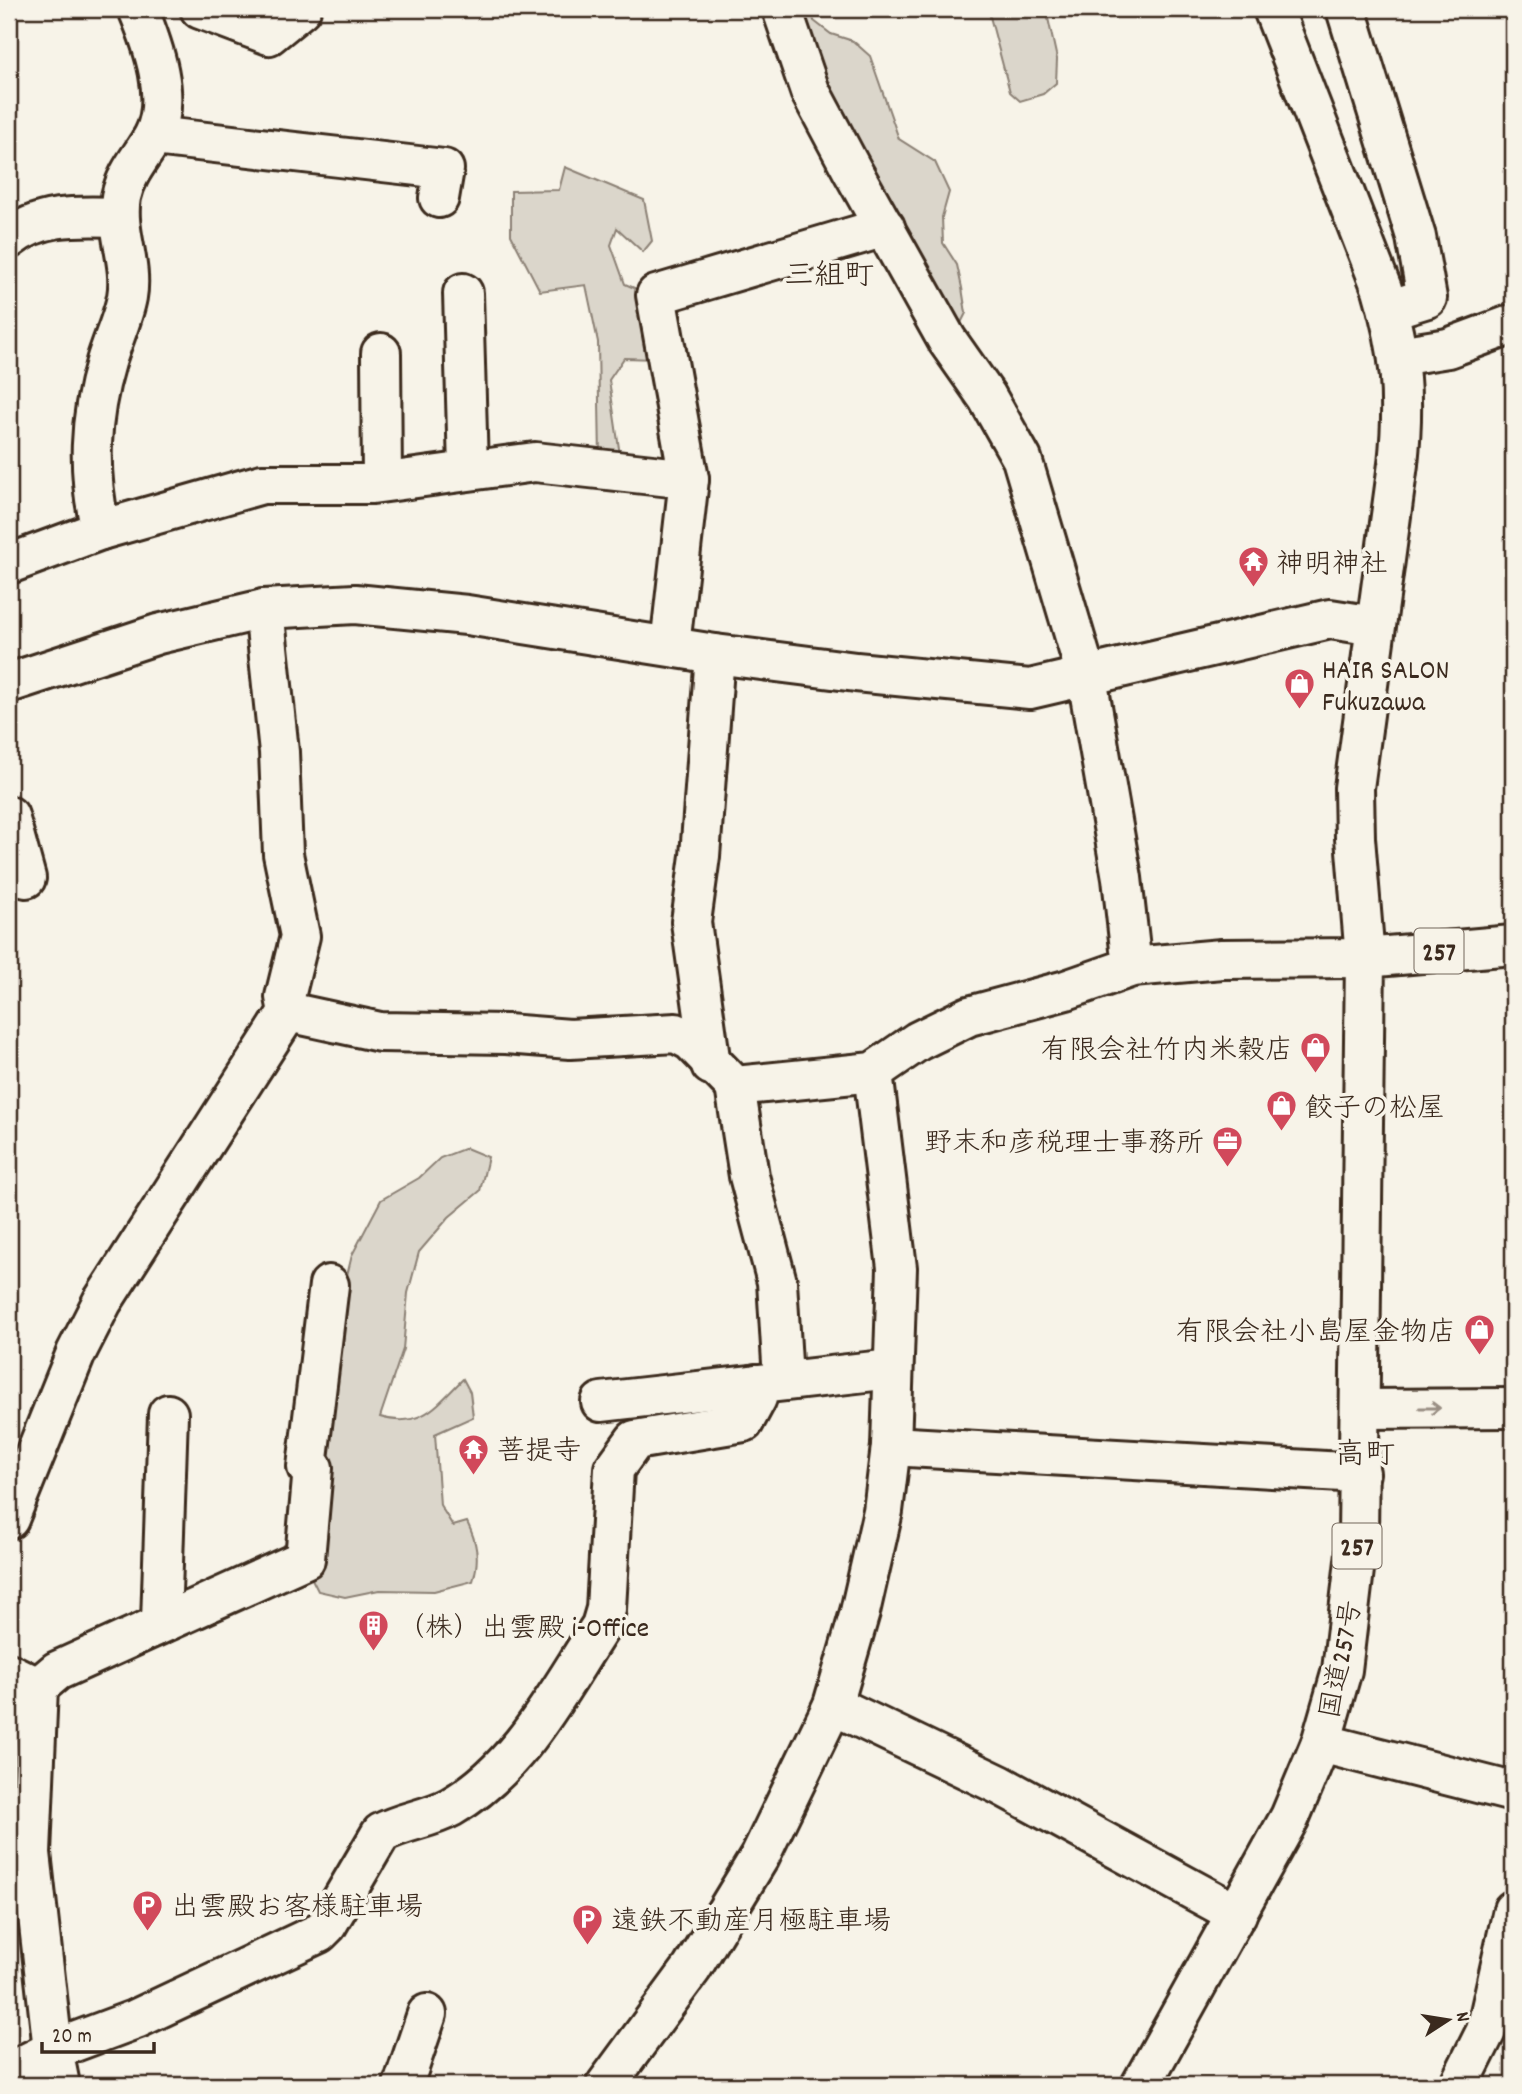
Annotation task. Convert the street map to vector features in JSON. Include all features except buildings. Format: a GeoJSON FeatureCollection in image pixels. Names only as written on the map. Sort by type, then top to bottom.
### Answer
{"type":"FeatureCollection","features":[{"type":"Feature","properties":{"kind":"main road"},"geometry":{"type":"LineString","coordinates":[[200,9],[269,35],[301,9]]}},
{"type":"Feature","properties":{"kind":"main road"},"geometry":{"type":"LineString","coordinates":[[782,9],[810,91],[947,340],[986,397],[1022,459],[1087,678],[1122,878],[1132,967]]}},
{"type":"Feature","properties":{"kind":"main road","name":"国道257号"},"geometry":{"type":"LineString","coordinates":[[1153,2081],[1237,1914],[1290,1817],[1321,1743],[1342,1670],[1358,1536],[1362,1409],[1365,958],[1355,838],[1354,788],[1402,419],[1398,356],[1388,310],[1273,9]]}},
{"type":"Feature","properties":{"kind":"main road"},"geometry":{"type":"LineString","coordinates":[[1346,9],[1416,237],[1427,298],[1388,310]]}},
{"type":"Feature","properties":{"kind":"main road"},"geometry":{"type":"LineString","coordinates":[[101,530],[91,491],[91,426],[105,363],[127,298],[129,272],[118,216],[124,182],[154,136],[162,97],[152,18]]}},
{"type":"Feature","properties":{"kind":"main road"},"geometry":{"type":"LineString","coordinates":[[154,136],[444,169],[439,198]]}},
{"type":"Feature","properties":{"kind":"main road"},"geometry":{"type":"LineString","coordinates":[[9,239],[24,227],[68,216],[118,216]]}},
{"type":"Feature","properties":{"kind":"main road"},"geometry":{"type":"LineString","coordinates":[[670,646],[690,478],[656,295],[885,227]]}},
{"type":"Feature","properties":{"kind":"main road"},"geometry":{"type":"LineString","coordinates":[[463,293],[468,468]]}},
{"type":"Feature","properties":{"kind":"main road"},"geometry":{"type":"LineString","coordinates":[[1398,356],[1448,348],[1513,324]]}},
{"type":"Feature","properties":{"kind":"main road"},"geometry":{"type":"LineString","coordinates":[[381,354],[382,482]]}},
{"type":"Feature","properties":{"kind":"main road"},"geometry":{"type":"LineString","coordinates":[[9,564],[101,530],[262,484],[382,482],[468,468],[535,462],[690,478]]}},
{"type":"Feature","properties":{"kind":"main road"},"geometry":{"type":"LineString","coordinates":[[9,682],[158,634],[264,609],[355,604],[467,615],[715,654],[998,688],[1030,689],[1087,678],[1330,619],[1376,626]]}},
{"type":"Feature","properties":{"kind":"main road"},"geometry":{"type":"LineString","coordinates":[[9,1519],[76,1353],[102,1302],[288,1012],[285,998],[300,936],[283,854],[279,752],[264,609]]}},
{"type":"Feature","properties":{"kind":"main road"},"geometry":{"type":"LineString","coordinates":[[9,2072],[56,2068],[136,2019],[318,1933],[327,1925],[381,1833],[424,1820],[452,1806],[511,1758],[601,1626],[607,1609],[614,1469],[635,1440],[744,1422],[769,1382],[777,1282],[723,1076],[691,922],[715,654]]}},
{"type":"Feature","properties":{"kind":"main road"},"geometry":{"type":"LineString","coordinates":[[9,816],[26,878]]}},
{"type":"Feature","properties":{"kind":"main road","name":"257"},"geometry":{"type":"LineString","coordinates":[[1365,958],[1513,945]]}},
{"type":"Feature","properties":{"kind":"main road"},"geometry":{"type":"LineString","coordinates":[[288,1012],[391,1033],[506,1034],[570,1040],[677,1033],[691,1041],[723,1076],[873,1072],[918,1041],[969,1016],[1066,990],[1132,967],[1222,959],[1365,958]]}},
{"type":"Feature","properties":{"kind":"main road"},"geometry":{"type":"LineString","coordinates":[[606,2085],[692,1968],[760,1856],[833,1706],[860,1612],[880,1524],[891,1446],[897,1268],[873,1072]]}},
{"type":"Feature","properties":{"kind":"main road"},"geometry":{"type":"LineString","coordinates":[[56,2068],[32,1853],[23,1680],[57,1671],[305,1559],[313,1468],[307,1467],[330,1285]]}},
{"type":"Feature","properties":{"kind":"main road"},"geometry":{"type":"LineString","coordinates":[[601,1402],[892,1369]]}},
{"type":"Feature","properties":{"kind":"main road"},"geometry":{"type":"LineString","coordinates":[[1362,1409],[1513,1408]]}},
{"type":"Feature","properties":{"kind":"main road"},"geometry":{"type":"LineString","coordinates":[[162,1622],[169,1414]]}},
{"type":"Feature","properties":{"kind":"main road"},"geometry":{"type":"LineString","coordinates":[[891,1446],[1360,1473]]}},
{"type":"Feature","properties":{"kind":"main road"},"geometry":{"type":"LineString","coordinates":[[833,1706],[1000,1785],[1237,1914]]}},
{"type":"Feature","properties":{"kind":"main road"},"geometry":{"type":"LineString","coordinates":[[1321,1743],[1513,1792]]}},
{"type":"Feature","properties":{"kind":"main road"},"geometry":{"type":"LineString","coordinates":[[1459,2085],[1486,2031],[1513,1910]]}},
{"type":"Feature","properties":{"kind":"main road"},"geometry":{"type":"LineString","coordinates":[[403,2085],[428,2014]]}},
{"type":"Feature","properties":{"kind":"shaded area"},"geometry":{"type":"Polygon","coordinates":[[[796,9],[812,9],[814,21],[831,34],[853,41],[870,56],[899,139],[935,162],[949,192],[942,217],[943,243],[957,265],[962,288],[966,313],[959,327],[851,145],[796,9]]]}},
{"type":"Feature","properties":{"kind":"shaded area"},"geometry":{"type":"Polygon","coordinates":[[[988,9],[1046,9],[1057,59],[1056,83],[1043,94],[1020,101],[1010,92],[988,9]]]}},
{"type":"Feature","properties":{"kind":"shaded area"},"geometry":{"type":"Polygon","coordinates":[[[565,167],[644,200],[652,241],[643,252],[617,228],[611,245],[625,284],[648,294],[656,359],[624,358],[609,380],[621,462],[600,459],[598,342],[586,285],[540,291],[511,235],[511,191],[559,190],[565,167]]]}},
{"type":"Feature","properties":{"kind":"shaded area"},"geometry":{"type":"Polygon","coordinates":[[[466,1148],[488,1157],[480,1191],[449,1217],[419,1252],[408,1293],[403,1349],[380,1417],[406,1420],[427,1413],[463,1379],[470,1392],[473,1417],[435,1434],[440,1505],[453,1526],[467,1522],[477,1558],[473,1581],[434,1591],[379,1590],[345,1597],[318,1591],[310,1575],[341,1300],[352,1255],[381,1200],[419,1178],[440,1158],[466,1148]]]}},
{"type":"Feature","properties":{"kind":"place","name":"神明神社"},"geometry":{"type":"Point","coordinates":[1253,589]}},
{"type":"Feature","properties":{"kind":"place","name":"HAIR SALON Fukuzawa"},"geometry":{"type":"Point","coordinates":[1299,711]}},
{"type":"Feature","properties":{"kind":"place","name":"有限会社竹内米穀店"},"geometry":{"type":"Point","coordinates":[1316,1075]}},
{"type":"Feature","properties":{"kind":"place","name":"餃子の松屋"},"geometry":{"type":"Point","coordinates":[1282,1133]}},
{"type":"Feature","properties":{"kind":"place","name":"野末和彦税理士事務所"},"geometry":{"type":"Point","coordinates":[1227,1168]}},
{"type":"Feature","properties":{"kind":"place","name":"有限会社小島屋金物店"},"geometry":{"type":"Point","coordinates":[1479,1357]}},
{"type":"Feature","properties":{"kind":"place","name":"菩提寺"},"geometry":{"type":"Point","coordinates":[474,1476]}},
{"type":"Feature","properties":{"kind":"place","name":"（株）出雲殿 i-Office"},"geometry":{"type":"Point","coordinates":[374,1653]}},
{"type":"Feature","properties":{"kind":"place","name":"出雲殿お客様駐車場"},"geometry":{"type":"Point","coordinates":[148,1932]}},
{"type":"Feature","properties":{"kind":"place","name":"遠鉄不動産月極駐車場"},"geometry":{"type":"Point","coordinates":[588,1946]}},
{"type":"Feature","properties":{"kind":"district","name":"三組町"},"geometry":{"type":"Point","coordinates":[829,274]}},
{"type":"Feature","properties":{"kind":"district","name":"高町"},"geometry":{"type":"Point","coordinates":[1365,1453]}}]}
